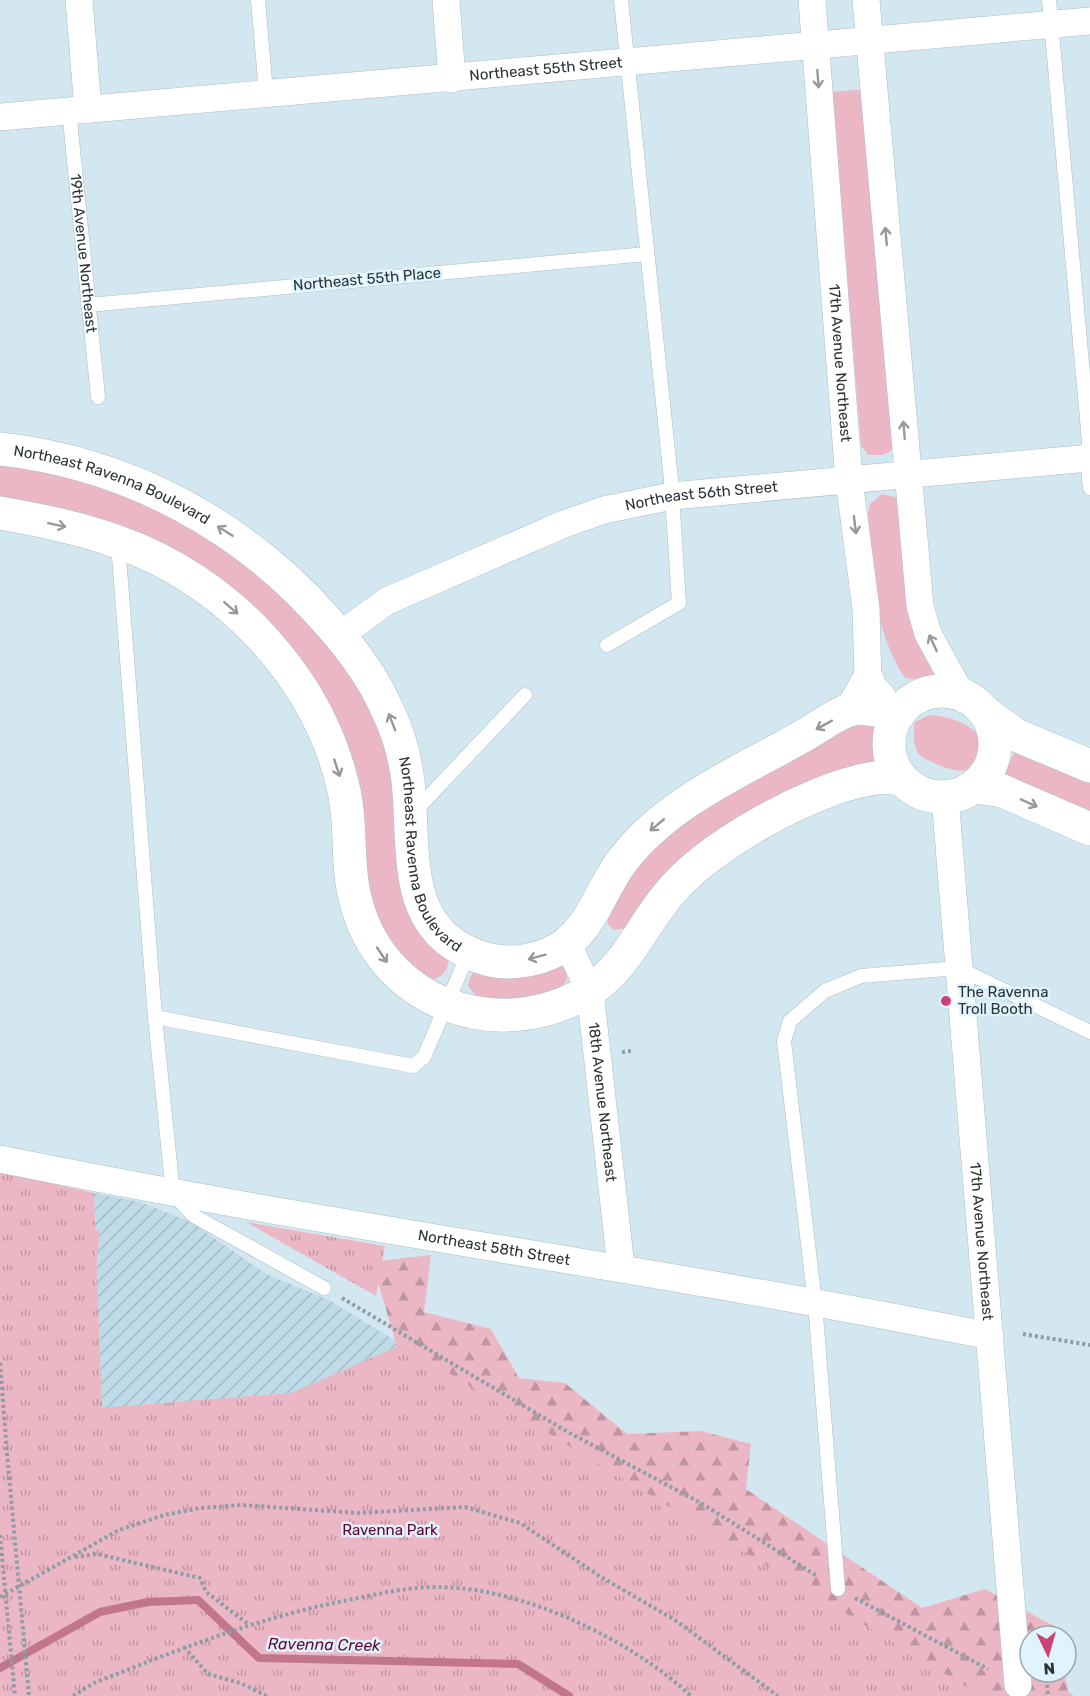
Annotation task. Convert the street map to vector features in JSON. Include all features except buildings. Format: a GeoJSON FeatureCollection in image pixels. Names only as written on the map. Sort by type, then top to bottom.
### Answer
{"type":"FeatureCollection","features":[{"type":"Feature","properties":{"kind":"main road","name":"Northeast Ravenna Boulevard"},"geometry":{"type":"LineString","coordinates":[[0,449],[82,464],[134,482],[183,505],[230,534],[274,567],[313,604],[340,635],[374,681],[390,716],[408,778],[415,886],[425,912],[441,933],[469,952],[489,960],[516,962],[543,956],[567,943],[597,909],[619,865],[651,830],[681,805],[860,695]]}},
{"type":"Feature","properties":{"kind":"main road"},"geometry":{"type":"LineString","coordinates":[[0,513],[71,528],[118,542],[158,559],[196,581],[231,608],[263,638],[290,672],[314,710],[332,750],[345,792],[354,898],[367,932],[387,963],[414,988],[445,1005],[482,1016],[520,1016],[556,1008],[590,991],[620,964],[667,895],[701,861],[776,815],[838,788],[871,778],[901,778]]}},
{"type":"Feature","properties":{"kind":"main road"},"geometry":{"type":"LineString","coordinates":[[1090,766],[1016,735],[974,704],[931,691],[912,700],[899,714],[889,739],[890,753],[901,778],[927,795],[1000,790],[1090,829]]}},
{"type":"Feature","properties":{"kind":"main road"},"geometry":{"type":"LineString","coordinates":[[860,695],[899,714]]}},
{"type":"Feature","properties":{"kind":"main road"},"geometry":{"type":"LineString","coordinates":[[959,792],[984,777],[994,756],[994,732],[974,704]]}},
{"type":"Feature","properties":{"kind":"street","name":"19th Avenue Northeast"},"geometry":{"type":"LineString","coordinates":[[79,0],[79,109]]}},
{"type":"Feature","properties":{"kind":"street"},"geometry":{"type":"LineString","coordinates":[[446,0],[452,79]]}},
{"type":"Feature","properties":{"kind":"street","name":"17th Avenue Northeast"},"geometry":{"type":"LineString","coordinates":[[812,0],[849,480],[866,609],[860,695]]}},
{"type":"Feature","properties":{"kind":"street"},"geometry":{"type":"LineString","coordinates":[[866,0],[920,606],[933,644],[974,704]]}},
{"type":"Feature","properties":{"kind":"street","name":"Northeast 55th Street"},"geometry":{"type":"LineString","coordinates":[[0,117],[266,92],[452,79],[869,40],[1050,12],[1090,21]]}},
{"type":"Feature","properties":{"kind":"street","name":"Northeast 56th Street"},"geometry":{"type":"LineString","coordinates":[[340,635],[387,601],[564,524],[604,510],[672,496],[1089,458]]}},
{"type":"Feature","properties":{"kind":"street","name":"17th Avenue Northeast"},"geometry":{"type":"LineString","coordinates":[[959,792],[958,968],[1018,1685]]}},
{"type":"Feature","properties":{"kind":"street","name":"18th Avenue Northeast"},"geometry":{"type":"LineString","coordinates":[[567,943],[590,991],[621,1267]]}},
{"type":"Feature","properties":{"kind":"street","name":"Northeast 58th Street"},"geometry":{"type":"LineString","coordinates":[[0,1159],[173,1194],[621,1267],[990,1336]]}},
{"type":"Feature","properties":{"kind":"lane"},"geometry":{"type":"LineString","coordinates":[[258,0],[266,92]]}},
{"type":"Feature","properties":{"kind":"lane"},"geometry":{"type":"LineString","coordinates":[[607,645],[679,603],[672,496],[621,0]]}},
{"type":"Feature","properties":{"kind":"lane"},"geometry":{"type":"LineString","coordinates":[[1050,12],[1089,441],[1090,488]]}},
{"type":"Feature","properties":{"kind":"lane","name":"19th Avenue Northeast"},"geometry":{"type":"LineString","coordinates":[[79,109],[88,305],[98,397]]}},
{"type":"Feature","properties":{"kind":"lane","name":"Northeast 55th Place"},"geometry":{"type":"LineString","coordinates":[[88,305],[647,254]]}},
{"type":"Feature","properties":{"kind":"lane"},"geometry":{"type":"LineString","coordinates":[[118,542],[155,1017],[173,1194],[194,1216],[324,1288]]}},
{"type":"Feature","properties":{"kind":"lane"},"geometry":{"type":"LineString","coordinates":[[410,816],[525,695]]}},
{"type":"Feature","properties":{"kind":"lane"},"geometry":{"type":"LineString","coordinates":[[155,1017],[413,1066],[424,1057],[469,952]]}},
{"type":"Feature","properties":{"kind":"lane"},"geometry":{"type":"LineString","coordinates":[[838,1589],[815,1303],[784,1041],[790,1021],[825,991],[861,976],[958,968],[1090,1032]]}},
{"type":"Feature","properties":{"kind":"path"},"geometry":{"type":"LineString","coordinates":[[324,1288],[566,1431],[701,1503],[838,1589],[1018,1685]]}},
{"type":"Feature","properties":{"kind":"path"},"geometry":{"type":"LineString","coordinates":[[1023,1334],[1090,1345]]}},
{"type":"Feature","properties":{"kind":"path"},"geometry":{"type":"LineString","coordinates":[[0,1363],[29,1696]]}},
{"type":"Feature","properties":{"kind":"path"},"geometry":{"type":"LineString","coordinates":[[0,1598],[120,1530],[164,1515],[200,1508],[242,1504],[358,1513],[465,1507],[520,1523],[601,1577],[675,1620],[778,1696]]}},
{"type":"Feature","properties":{"kind":"path"},"geometry":{"type":"LineString","coordinates":[[0,1535],[15,1696]]}},
{"type":"Feature","properties":{"kind":"path"},"geometry":{"type":"LineString","coordinates":[[70,1558],[97,1554],[200,1578],[206,1593],[249,1624]]}},
{"type":"Feature","properties":{"kind":"path"},"geometry":{"type":"LineString","coordinates":[[73,1696],[94,1683],[242,1626],[320,1606],[407,1589],[440,1587],[538,1604],[621,1644],[691,1696]]}},
{"type":"Feature","properties":{"kind":"path"},"geometry":{"type":"LineString","coordinates":[[184,1647],[208,1674],[240,1683],[267,1696]]}},
{"type":"Feature","properties":{"kind":"shaded area"},"geometry":{"type":"Polygon","coordinates":[[[94,1193],[140,1202],[191,1222],[266,1274],[329,1300],[399,1343],[397,1347],[292,1393],[102,1408],[94,1193]]]}},
{"type":"Feature","properties":{"kind":"green space"},"geometry":{"type":"Polygon","coordinates":[[[866,89],[893,444],[891,451],[883,455],[868,455],[861,445],[832,92],[866,89]]]}},
{"type":"Feature","properties":{"kind":"green space"},"geometry":{"type":"Polygon","coordinates":[[[0,461],[36,465],[152,504],[256,569],[331,643],[375,716],[448,957],[447,968],[442,974],[432,980],[413,968],[391,942],[375,913],[277,633],[0,500],[0,461]]]}},
{"type":"Feature","properties":{"kind":"green space"},"geometry":{"type":"Polygon","coordinates":[[[882,494],[898,498],[935,675],[921,680],[905,678],[894,659],[880,619],[873,578],[868,513],[870,504],[882,494]]]}},
{"type":"Feature","properties":{"kind":"green space"},"geometry":{"type":"Polygon","coordinates":[[[929,715],[958,721],[971,728],[982,738],[979,759],[975,765],[963,771],[955,770],[936,764],[918,753],[914,740],[915,722],[929,715]]]}},
{"type":"Feature","properties":{"kind":"green space"},"geometry":{"type":"Polygon","coordinates":[[[858,723],[874,724],[880,731],[890,761],[856,767],[627,928],[614,930],[608,924],[607,911],[646,855],[697,810],[858,723]]]}},
{"type":"Feature","properties":{"kind":"green space"},"geometry":{"type":"Polygon","coordinates":[[[1017,747],[1090,778],[1090,817],[1002,779],[1017,747]]]}},
{"type":"Feature","properties":{"kind":"green space"},"geometry":{"type":"Polygon","coordinates":[[[558,963],[566,970],[567,979],[562,986],[552,992],[498,999],[477,997],[468,986],[475,970],[558,963]]]}},
{"type":"Feature","properties":{"kind":"green space","name":"Ravenna Park"},"geometry":{"type":"Polygon","coordinates":[[[0,1174],[12,1174],[94,1193],[102,1408],[292,1393],[397,1347],[399,1343],[982,1696],[0,1696],[0,1174]]]}},
{"type":"Feature","properties":{"kind":"green space"},"geometry":{"type":"Polygon","coordinates":[[[246,1222],[385,1246],[376,1296],[246,1222]]]}},
{"type":"Feature","properties":{"kind":"green space","name":"Ravenna Park"},"geometry":{"type":"Polygon","coordinates":[[[80,1225],[100,1231],[93,1299],[102,1408],[292,1393],[397,1347],[372,1262],[431,1255],[424,1312],[491,1329],[519,1378],[565,1383],[627,1434],[701,1431],[751,1444],[746,1489],[922,1608],[985,1589],[1050,1624],[1018,1624],[1018,1684],[1067,1684],[1068,1691],[1074,1696],[68,1696],[80,1225]]]}},
{"type":"Feature","properties":{"kind":"waterway","name":"Ravenna Creek"},"geometry":{"type":"LineString","coordinates":[[0,1668],[100,1612],[148,1602],[198,1600],[259,1658],[518,1664],[569,1696]]}},
{"type":"Feature","properties":{"kind":"place","name":"The Ravenna Troll Booth"},"geometry":{"type":"Point","coordinates":[946,1001]}}]}
